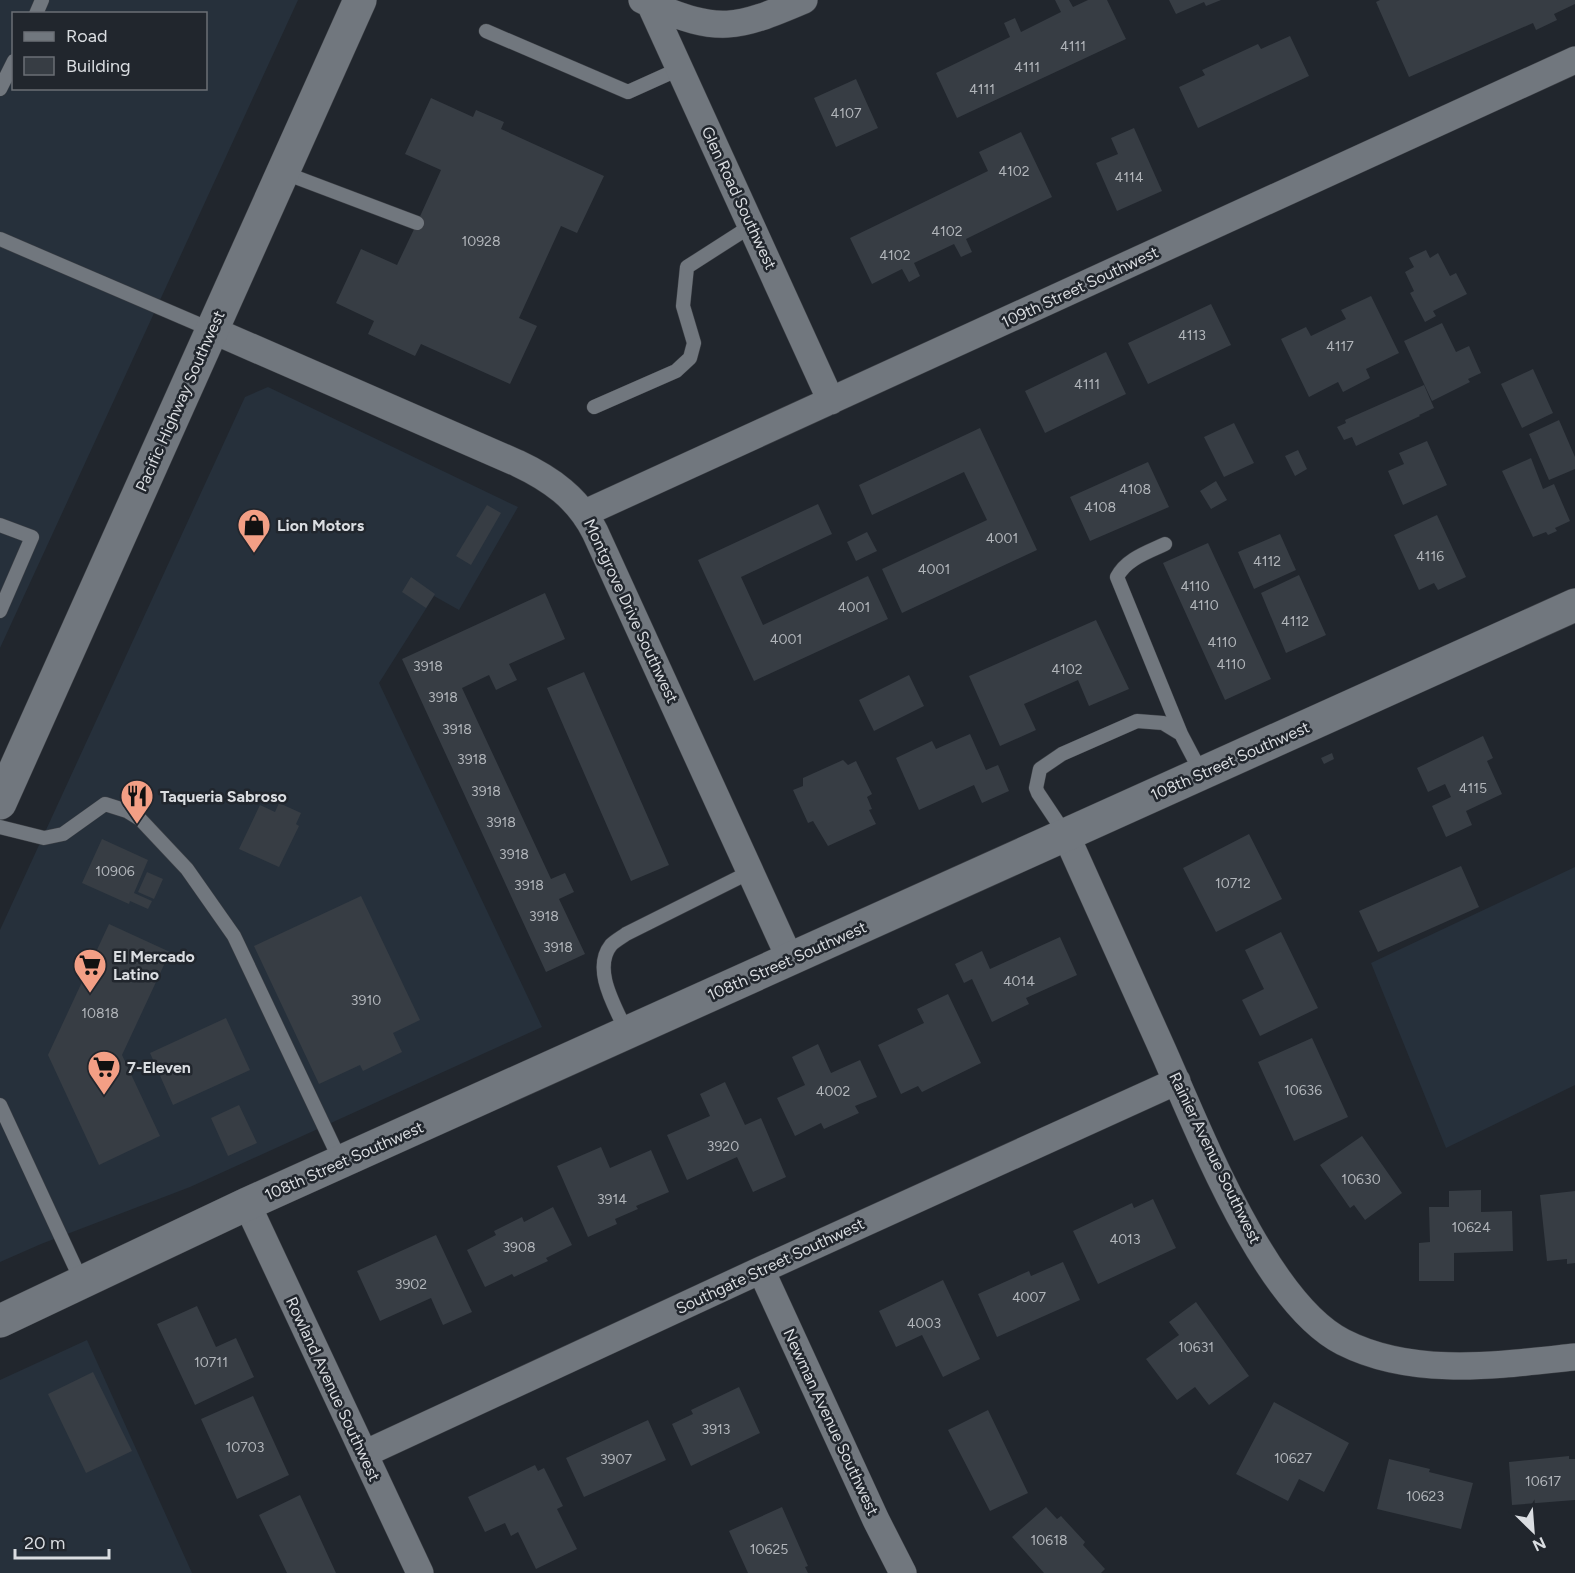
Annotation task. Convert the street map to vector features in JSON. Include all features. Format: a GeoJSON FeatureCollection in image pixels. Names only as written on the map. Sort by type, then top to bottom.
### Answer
{"type":"FeatureCollection","features":[{"type":"Feature","properties":{"kind":"street","name":"Pacific Highway Southwest"},"geometry":{"type":"LineString","coordinates":[[4,783],[212,330],[360,0]]}},
{"type":"Feature","properties":{"kind":"street"},"geometry":{"type":"LineString","coordinates":[[648,1],[698,22],[727,25],[769,15],[804,0]]}},
{"type":"Feature","properties":{"kind":"street","name":"Glen Road Southwest"},"geometry":{"type":"LineString","coordinates":[[648,1],[831,400]]}},
{"type":"Feature","properties":{"kind":"street","name":"109th Street Southwest"},"geometry":{"type":"LineString","coordinates":[[585,513],[1575,60]]}},
{"type":"Feature","properties":{"kind":"street","name":"Montgrove Drive Southwest"},"geometry":{"type":"LineString","coordinates":[[212,330],[529,468],[564,491],[585,513],[790,959]]}},
{"type":"Feature","properties":{"kind":"street","name":"108th Street Southwest"},"geometry":{"type":"LineString","coordinates":[[0,1321],[247,1204],[1575,605]]}},
{"type":"Feature","properties":{"kind":"street","name":"Rainier Avenue Southwest"},"geometry":{"type":"LineString","coordinates":[[1066,835],[1238,1211],[1275,1275],[1305,1313],[1331,1335],[1350,1346],[1376,1355],[1427,1364],[1502,1364],[1575,1357]]}},
{"type":"Feature","properties":{"kind":"street","name":"Southgate Street Southwest"},"geometry":{"type":"LineString","coordinates":[[364,1454],[1177,1081]]}},
{"type":"Feature","properties":{"kind":"street","name":"Rowland Avenue Southwest"},"geometry":{"type":"LineString","coordinates":[[247,1204],[420,1573]]}},
{"type":"Feature","properties":{"kind":"street","name":"Newman Avenue Southwest"},"geometry":{"type":"LineString","coordinates":[[761,1270],[876,1520],[903,1573]]}},
{"type":"Feature","properties":{"kind":"lane"},"geometry":{"type":"LineString","coordinates":[[486,31],[627,92],[679,69]]}},
{"type":"Feature","properties":{"kind":"lane"},"geometry":{"type":"LineString","coordinates":[[0,89],[12,65]]}},
{"type":"Feature","properties":{"kind":"lane"},"geometry":{"type":"LineString","coordinates":[[282,172],[417,223]]}},
{"type":"Feature","properties":{"kind":"lane"},"geometry":{"type":"LineString","coordinates":[[594,407],[676,371],[690,358],[694,343],[683,306],[687,267],[751,225]]}},
{"type":"Feature","properties":{"kind":"lane"},"geometry":{"type":"LineString","coordinates":[[0,239],[212,330]]}},
{"type":"Feature","properties":{"kind":"lane"},"geometry":{"type":"LineString","coordinates":[[0,525],[32,537],[0,611]]}},
{"type":"Feature","properties":{"kind":"lane"},"geometry":{"type":"LineString","coordinates":[[1165,544],[1121,568],[1117,577],[1181,734],[1202,774]]}},
{"type":"Feature","properties":{"kind":"lane"},"geometry":{"type":"LineString","coordinates":[[1066,835],[1038,794],[1036,788],[1040,769],[1062,754],[1137,721],[1163,723],[1181,734]]}},
{"type":"Feature","properties":{"kind":"lane"},"geometry":{"type":"LineString","coordinates":[[0,827],[44,838],[63,834],[105,804],[127,811],[140,819],[187,869],[234,936],[341,1162]]}},
{"type":"Feature","properties":{"kind":"lane"},"geometry":{"type":"LineString","coordinates":[[627,1033],[604,978],[605,962],[611,945],[626,934],[750,872]]}},
{"type":"Feature","properties":{"kind":"lane"},"geometry":{"type":"LineString","coordinates":[[0,1104],[82,1282]]}},
{"type":"Feature","properties":{"kind":"shaded area"},"geometry":{"type":"Polygon","coordinates":[[[0,0],[298,0],[0,648],[0,0]]]}},
{"type":"Feature","properties":{"kind":"shaded area"},"geometry":{"type":"Polygon","coordinates":[[[268,387],[518,507],[459,610],[434,596],[379,683],[542,1027],[190,1187],[0,1262],[0,930],[245,397],[268,387]]]}},
{"type":"Feature","properties":{"kind":"shaded area"},"geometry":{"type":"Polygon","coordinates":[[[1575,867],[1575,1085],[1446,1148],[1371,963],[1575,867]]]}},
{"type":"Feature","properties":{"kind":"shaded area"},"geometry":{"type":"Polygon","coordinates":[[[87,1340],[192,1573],[0,1573],[0,1380],[87,1340]]]}},
{"type":"Feature","properties":{"kind":"building"},"geometry":{"type":"Polygon","coordinates":[[[1055,0],[1069,0],[1073,7],[1088,0],[1107,0],[1126,39],[957,118],[936,73],[1010,37],[1004,23],[1015,18],[1021,32],[1061,12],[1055,0]]]}},
{"type":"Feature","properties":{"kind":"building"},"geometry":{"type":"Polygon","coordinates":[[[1169,0],[1221,0],[1206,6],[1204,2],[1176,14],[1169,0]]]}},
{"type":"Feature","properties":{"kind":"building"},"geometry":{"type":"Polygon","coordinates":[[[1380,0],[1575,0],[1575,4],[1554,14],[1557,20],[1536,30],[1533,23],[1409,77],[1376,2],[1380,0]]]}},
{"type":"Feature","properties":{"kind":"building"},"geometry":{"type":"Polygon","coordinates":[[[1290,36],[1309,76],[1198,128],[1179,87],[1205,75],[1202,70],[1258,44],[1261,49],[1290,36]]]}},
{"type":"Feature","properties":{"kind":"building"},"geometry":{"type":"Polygon","coordinates":[[[856,79],[878,128],[836,147],[814,98],[856,79]]]}},
{"type":"Feature","properties":{"kind":"building"},"geometry":{"type":"Polygon","coordinates":[[[431,98],[473,117],[476,110],[504,122],[501,129],[604,176],[577,233],[561,226],[519,318],[537,326],[510,384],[421,344],[415,356],[368,334],[374,321],[336,303],[361,249],[397,265],[417,223],[441,170],[405,154],[431,98]]]}},
{"type":"Feature","properties":{"kind":"building"},"geometry":{"type":"Polygon","coordinates":[[[1134,128],[1162,191],[1117,211],[1096,163],[1118,154],[1111,138],[1134,128]]]}},
{"type":"Feature","properties":{"kind":"building"},"geometry":{"type":"Polygon","coordinates":[[[1021,132],[1052,197],[966,239],[972,252],[961,257],[954,244],[914,263],[920,276],[909,282],[902,269],[872,284],[850,238],[988,171],[979,152],[1021,132]]]}},
{"type":"Feature","properties":{"kind":"building"},"geometry":{"type":"Polygon","coordinates":[[[1426,250],[1430,258],[1438,253],[1450,276],[1456,273],[1467,294],[1433,311],[1436,316],[1425,322],[1410,293],[1414,291],[1405,272],[1414,267],[1409,258],[1426,250]]]}},
{"type":"Feature","properties":{"kind":"building"},"geometry":{"type":"Polygon","coordinates":[[[1371,296],[1399,353],[1366,369],[1370,378],[1343,392],[1338,382],[1309,397],[1281,339],[1306,327],[1311,336],[1346,319],[1341,310],[1371,296]]]}},
{"type":"Feature","properties":{"kind":"building"},"geometry":{"type":"Polygon","coordinates":[[[1211,304],[1231,345],[1148,384],[1128,343],[1211,304]]]}},
{"type":"Feature","properties":{"kind":"building"},"geometry":{"type":"Polygon","coordinates":[[[1442,323],[1456,352],[1469,346],[1481,373],[1468,379],[1470,382],[1432,401],[1404,341],[1442,323]]]}},
{"type":"Feature","properties":{"kind":"building"},"geometry":{"type":"Polygon","coordinates":[[[1106,352],[1126,394],[1045,433],[1025,391],[1106,352]]]}},
{"type":"Feature","properties":{"kind":"building"},"geometry":{"type":"Polygon","coordinates":[[[1533,369],[1553,413],[1522,428],[1501,384],[1533,369]]]}},
{"type":"Feature","properties":{"kind":"building"},"geometry":{"type":"Polygon","coordinates":[[[1424,385],[1434,408],[1356,446],[1352,437],[1344,440],[1337,427],[1346,423],[1345,420],[1424,385]]]}},
{"type":"Feature","properties":{"kind":"building"},"geometry":{"type":"Polygon","coordinates":[[[1559,420],[1575,457],[1575,469],[1549,480],[1529,434],[1559,420]]]}},
{"type":"Feature","properties":{"kind":"building"},"geometry":{"type":"Polygon","coordinates":[[[1234,423],[1254,463],[1224,477],[1204,437],[1234,423]]]}},
{"type":"Feature","properties":{"kind":"building"},"geometry":{"type":"Polygon","coordinates":[[[980,428],[1037,550],[902,613],[882,569],[987,520],[964,472],[872,515],[859,485],[980,428]]]}},
{"type":"Feature","properties":{"kind":"building"},"geometry":{"type":"Polygon","coordinates":[[[1427,441],[1447,485],[1403,505],[1388,471],[1404,464],[1399,453],[1427,441]]]}},
{"type":"Feature","properties":{"kind":"building"},"geometry":{"type":"Polygon","coordinates":[[[1298,450],[1307,469],[1295,476],[1285,456],[1298,450]]]}},
{"type":"Feature","properties":{"kind":"building"},"geometry":{"type":"Polygon","coordinates":[[[1531,458],[1543,489],[1554,484],[1570,521],[1555,528],[1557,531],[1548,535],[1546,532],[1533,537],[1502,471],[1531,458]]]}},
{"type":"Feature","properties":{"kind":"building"},"geometry":{"type":"Polygon","coordinates":[[[1148,462],[1169,507],[1090,541],[1070,497],[1148,462]]]}},
{"type":"Feature","properties":{"kind":"building"},"geometry":{"type":"Polygon","coordinates":[[[1216,481],[1227,500],[1211,509],[1200,491],[1216,481]]]}},
{"type":"Feature","properties":{"kind":"building"},"geometry":{"type":"Polygon","coordinates":[[[818,504],[832,534],[741,577],[763,625],[868,576],[888,619],[754,681],[698,560],[818,504]]]}},
{"type":"Feature","properties":{"kind":"building"},"geometry":{"type":"Polygon","coordinates":[[[487,505],[501,513],[471,565],[456,556],[487,505]]]}},
{"type":"Feature","properties":{"kind":"building"},"geometry":{"type":"Polygon","coordinates":[[[1437,515],[1466,577],[1438,590],[1434,583],[1419,590],[1394,535],[1437,515]]]}},
{"type":"Feature","properties":{"kind":"building"},"geometry":{"type":"Polygon","coordinates":[[[867,532],[877,551],[856,561],[847,542],[867,532]]]}},
{"type":"Feature","properties":{"kind":"building"},"geometry":{"type":"Polygon","coordinates":[[[1280,534],[1296,570],[1254,589],[1238,552],[1280,534]]]}},
{"type":"Feature","properties":{"kind":"building"},"geometry":{"type":"Polygon","coordinates":[[[1208,543],[1271,679],[1225,700],[1163,563],[1208,543]]]}},
{"type":"Feature","properties":{"kind":"building"},"geometry":{"type":"Polygon","coordinates":[[[1299,575],[1326,635],[1286,653],[1261,593],[1299,575]]]}},
{"type":"Feature","properties":{"kind":"building"},"geometry":{"type":"Polygon","coordinates":[[[411,577],[435,594],[426,608],[402,592],[411,577]]]}},
{"type":"Feature","properties":{"kind":"building"},"geometry":{"type":"Polygon","coordinates":[[[545,593],[565,639],[509,664],[517,680],[496,690],[489,675],[462,688],[551,879],[565,873],[574,892],[559,899],[585,954],[546,972],[402,659],[545,593]]]}},
{"type":"Feature","properties":{"kind":"building"},"geometry":{"type":"Polygon","coordinates":[[[1096,620],[1129,689],[1089,706],[1078,680],[1024,704],[1036,730],[1000,746],[969,676],[1096,620]]]}},
{"type":"Feature","properties":{"kind":"building"},"geometry":{"type":"Polygon","coordinates":[[[584,672],[669,865],[631,881],[547,688],[584,672]]]}},
{"type":"Feature","properties":{"kind":"building"},"geometry":{"type":"Polygon","coordinates":[[[909,675],[924,706],[874,731],[859,700],[909,675]]]}},
{"type":"Feature","properties":{"kind":"building"},"geometry":{"type":"Polygon","coordinates":[[[970,734],[986,770],[998,765],[1009,791],[982,803],[974,785],[919,810],[896,758],[932,741],[936,749],[970,734]]]}},
{"type":"Feature","properties":{"kind":"building"},"geometry":{"type":"Polygon","coordinates":[[[1483,736],[1493,758],[1487,761],[1502,794],[1466,811],[1472,825],[1446,837],[1432,806],[1451,797],[1445,784],[1428,792],[1417,768],[1483,736]]]}},
{"type":"Feature","properties":{"kind":"building"},"geometry":{"type":"Polygon","coordinates":[[[1332,753],[1334,759],[1324,764],[1321,758],[1332,753]]]}},
{"type":"Feature","properties":{"kind":"building"},"geometry":{"type":"Polygon","coordinates":[[[843,760],[848,765],[856,761],[872,794],[867,797],[872,809],[869,810],[876,824],[828,846],[813,821],[808,823],[793,790],[803,786],[803,778],[843,760]]]}},
{"type":"Feature","properties":{"kind":"building"},"geometry":{"type":"Polygon","coordinates":[[[279,803],[301,813],[296,824],[299,826],[279,867],[239,849],[260,805],[275,812],[279,803]]]}},
{"type":"Feature","properties":{"kind":"building"},"geometry":{"type":"Polygon","coordinates":[[[1249,834],[1282,899],[1216,932],[1183,868],[1249,834]]]}},
{"type":"Feature","properties":{"kind":"building"},"geometry":{"type":"Polygon","coordinates":[[[102,839],[148,860],[134,893],[152,901],[148,909],[130,901],[129,904],[82,883],[102,839]]]}},
{"type":"Feature","properties":{"kind":"building"},"geometry":{"type":"Polygon","coordinates":[[[1461,866],[1479,907],[1378,952],[1359,911],[1461,866]]]}},
{"type":"Feature","properties":{"kind":"building"},"geometry":{"type":"Polygon","coordinates":[[[147,872],[163,879],[154,899],[138,892],[147,872]]]}},
{"type":"Feature","properties":{"kind":"building"},"geometry":{"type":"Polygon","coordinates":[[[361,896],[420,1020],[393,1033],[402,1052],[363,1071],[360,1065],[319,1084],[254,946],[361,896]]]}},
{"type":"Feature","properties":{"kind":"building"},"geometry":{"type":"Polygon","coordinates":[[[109,924],[170,952],[122,1055],[160,1136],[99,1165],[48,1055],[109,924]]]}},
{"type":"Feature","properties":{"kind":"building"},"geometry":{"type":"Polygon","coordinates":[[[1281,932],[1318,1008],[1260,1036],[1242,1000],[1264,989],[1245,950],[1281,932]]]}},
{"type":"Feature","properties":{"kind":"building"},"geometry":{"type":"Polygon","coordinates":[[[1060,937],[1077,975],[1026,998],[1029,1004],[992,1022],[972,979],[964,983],[955,964],[982,951],[990,969],[1060,937]]]}},
{"type":"Feature","properties":{"kind":"building"},"geometry":{"type":"Polygon","coordinates":[[[948,994],[981,1063],[922,1092],[918,1086],[901,1094],[878,1045],[924,1023],[917,1009],[948,994]]]}},
{"type":"Feature","properties":{"kind":"building"},"geometry":{"type":"Polygon","coordinates":[[[226,1018],[250,1070],[173,1105],[150,1053],[226,1018]]]}},
{"type":"Feature","properties":{"kind":"building"},"geometry":{"type":"Polygon","coordinates":[[[1312,1038],[1348,1117],[1294,1141],[1258,1062],[1312,1038]]]}},
{"type":"Feature","properties":{"kind":"building"},"geometry":{"type":"Polygon","coordinates":[[[818,1044],[831,1073],[860,1060],[877,1097],[855,1106],[859,1113],[824,1129],[821,1123],[795,1136],[777,1098],[805,1085],[792,1057],[818,1044]]]}},
{"type":"Feature","properties":{"kind":"building"},"geometry":{"type":"Polygon","coordinates":[[[725,1082],[745,1125],[761,1118],[786,1177],[753,1192],[737,1157],[687,1180],[667,1135],[710,1116],[700,1094],[725,1082]]]}},
{"type":"Feature","properties":{"kind":"building"},"geometry":{"type":"Polygon","coordinates":[[[239,1105],[257,1143],[228,1156],[211,1118],[239,1105]]]}},
{"type":"Feature","properties":{"kind":"building"},"geometry":{"type":"Polygon","coordinates":[[[1362,1136],[1402,1193],[1365,1220],[1354,1205],[1350,1208],[1320,1165],[1362,1136]]]}},
{"type":"Feature","properties":{"kind":"building"},"geometry":{"type":"Polygon","coordinates":[[[601,1147],[610,1168],[651,1150],[669,1192],[636,1206],[638,1209],[615,1219],[617,1224],[588,1237],[557,1166],[601,1147]]]}},
{"type":"Feature","properties":{"kind":"building"},"geometry":{"type":"Polygon","coordinates":[[[1481,1190],[1481,1212],[1512,1211],[1513,1251],[1454,1253],[1454,1281],[1419,1281],[1419,1243],[1430,1242],[1429,1207],[1449,1207],[1449,1191],[1481,1190]]]}},
{"type":"Feature","properties":{"kind":"building"},"geometry":{"type":"Polygon","coordinates":[[[1575,1191],[1575,1263],[1567,1264],[1567,1259],[1547,1261],[1540,1195],[1575,1191]]]}},
{"type":"Feature","properties":{"kind":"building"},"geometry":{"type":"Polygon","coordinates":[[[1153,1199],[1176,1248],[1098,1284],[1073,1231],[1132,1203],[1134,1208],[1153,1199]]]}},
{"type":"Feature","properties":{"kind":"building"},"geometry":{"type":"Polygon","coordinates":[[[553,1207],[572,1245],[546,1258],[548,1261],[514,1277],[512,1274],[485,1287],[467,1250],[496,1235],[494,1231],[522,1217],[524,1222],[553,1207]]]}},
{"type":"Feature","properties":{"kind":"building"},"geometry":{"type":"Polygon","coordinates":[[[436,1235],[472,1312],[443,1325],[431,1298],[380,1321],[357,1271],[436,1235]]]}},
{"type":"Feature","properties":{"kind":"building"},"geometry":{"type":"Polygon","coordinates":[[[1063,1262],[1080,1300],[997,1337],[978,1294],[1029,1271],[1031,1276],[1063,1262]]]}},
{"type":"Feature","properties":{"kind":"building"},"geometry":{"type":"Polygon","coordinates":[[[943,1280],[980,1359],[943,1377],[922,1335],[896,1347],[879,1311],[943,1280]]]}},
{"type":"Feature","properties":{"kind":"building"},"geometry":{"type":"Polygon","coordinates":[[[1196,1302],[1249,1376],[1209,1405],[1195,1387],[1177,1400],[1146,1359],[1179,1335],[1169,1322],[1196,1302]]]}},
{"type":"Feature","properties":{"kind":"building"},"geometry":{"type":"Polygon","coordinates":[[[197,1306],[216,1347],[236,1338],[254,1377],[195,1405],[157,1324],[197,1306]]]}},
{"type":"Feature","properties":{"kind":"building"},"geometry":{"type":"Polygon","coordinates":[[[93,1372],[132,1451],[86,1473],[48,1394],[93,1372]]]}},
{"type":"Feature","properties":{"kind":"building"},"geometry":{"type":"Polygon","coordinates":[[[739,1387],[760,1433],[691,1466],[672,1424],[693,1414],[691,1410],[739,1387]]]}},
{"type":"Feature","properties":{"kind":"building"},"geometry":{"type":"Polygon","coordinates":[[[253,1396],[289,1475],[237,1499],[201,1419],[253,1396]]]}},
{"type":"Feature","properties":{"kind":"building"},"geometry":{"type":"Polygon","coordinates":[[[1274,1402],[1349,1443],[1324,1492],[1299,1479],[1288,1501],[1236,1474],[1274,1402]]]}},
{"type":"Feature","properties":{"kind":"building"},"geometry":{"type":"Polygon","coordinates":[[[988,1410],[1028,1493],[990,1511],[948,1430],[988,1410]]]}},
{"type":"Feature","properties":{"kind":"building"},"geometry":{"type":"Polygon","coordinates":[[[648,1420],[666,1460],[584,1497],[566,1458],[648,1420]]]}},
{"type":"Feature","properties":{"kind":"building"},"geometry":{"type":"Polygon","coordinates":[[[1569,1456],[1569,1459],[1575,1459],[1575,1500],[1512,1505],[1509,1462],[1569,1456]]]}},
{"type":"Feature","properties":{"kind":"building"},"geometry":{"type":"Polygon","coordinates":[[[1389,1459],[1473,1483],[1461,1529],[1377,1509],[1389,1459]]]}},
{"type":"Feature","properties":{"kind":"building"},"geometry":{"type":"Polygon","coordinates":[[[535,1465],[538,1471],[544,1468],[563,1506],[557,1509],[577,1549],[536,1569],[518,1532],[511,1536],[505,1523],[485,1532],[468,1497],[535,1465]]]}},
{"type":"Feature","properties":{"kind":"building"},"geometry":{"type":"Polygon","coordinates":[[[300,1495],[336,1573],[287,1573],[259,1515],[300,1495]]]}},
{"type":"Feature","properties":{"kind":"building"},"geometry":{"type":"Polygon","coordinates":[[[782,1507],[808,1566],[805,1567],[808,1573],[748,1573],[729,1531],[782,1507]]]}},
{"type":"Feature","properties":{"kind":"building"},"geometry":{"type":"Polygon","coordinates":[[[1046,1507],[1057,1519],[1061,1516],[1085,1542],[1083,1545],[1105,1569],[1101,1573],[1044,1573],[1012,1537],[1046,1507]]]}},
{"type":"Feature","properties":{"kind":"place","name":"Lion Motors"},"geometry":{"type":"Point","coordinates":[254,554]}},
{"type":"Feature","properties":{"kind":"place","name":"Taqueria Sabroso"},"geometry":{"type":"Point","coordinates":[137,825]}},
{"type":"Feature","properties":{"kind":"place","name":"El Mercado Latino"},"geometry":{"type":"Point","coordinates":[90,994]}},
{"type":"Feature","properties":{"kind":"place","name":"7-Eleven"},"geometry":{"type":"Point","coordinates":[104,1096]}}]}
